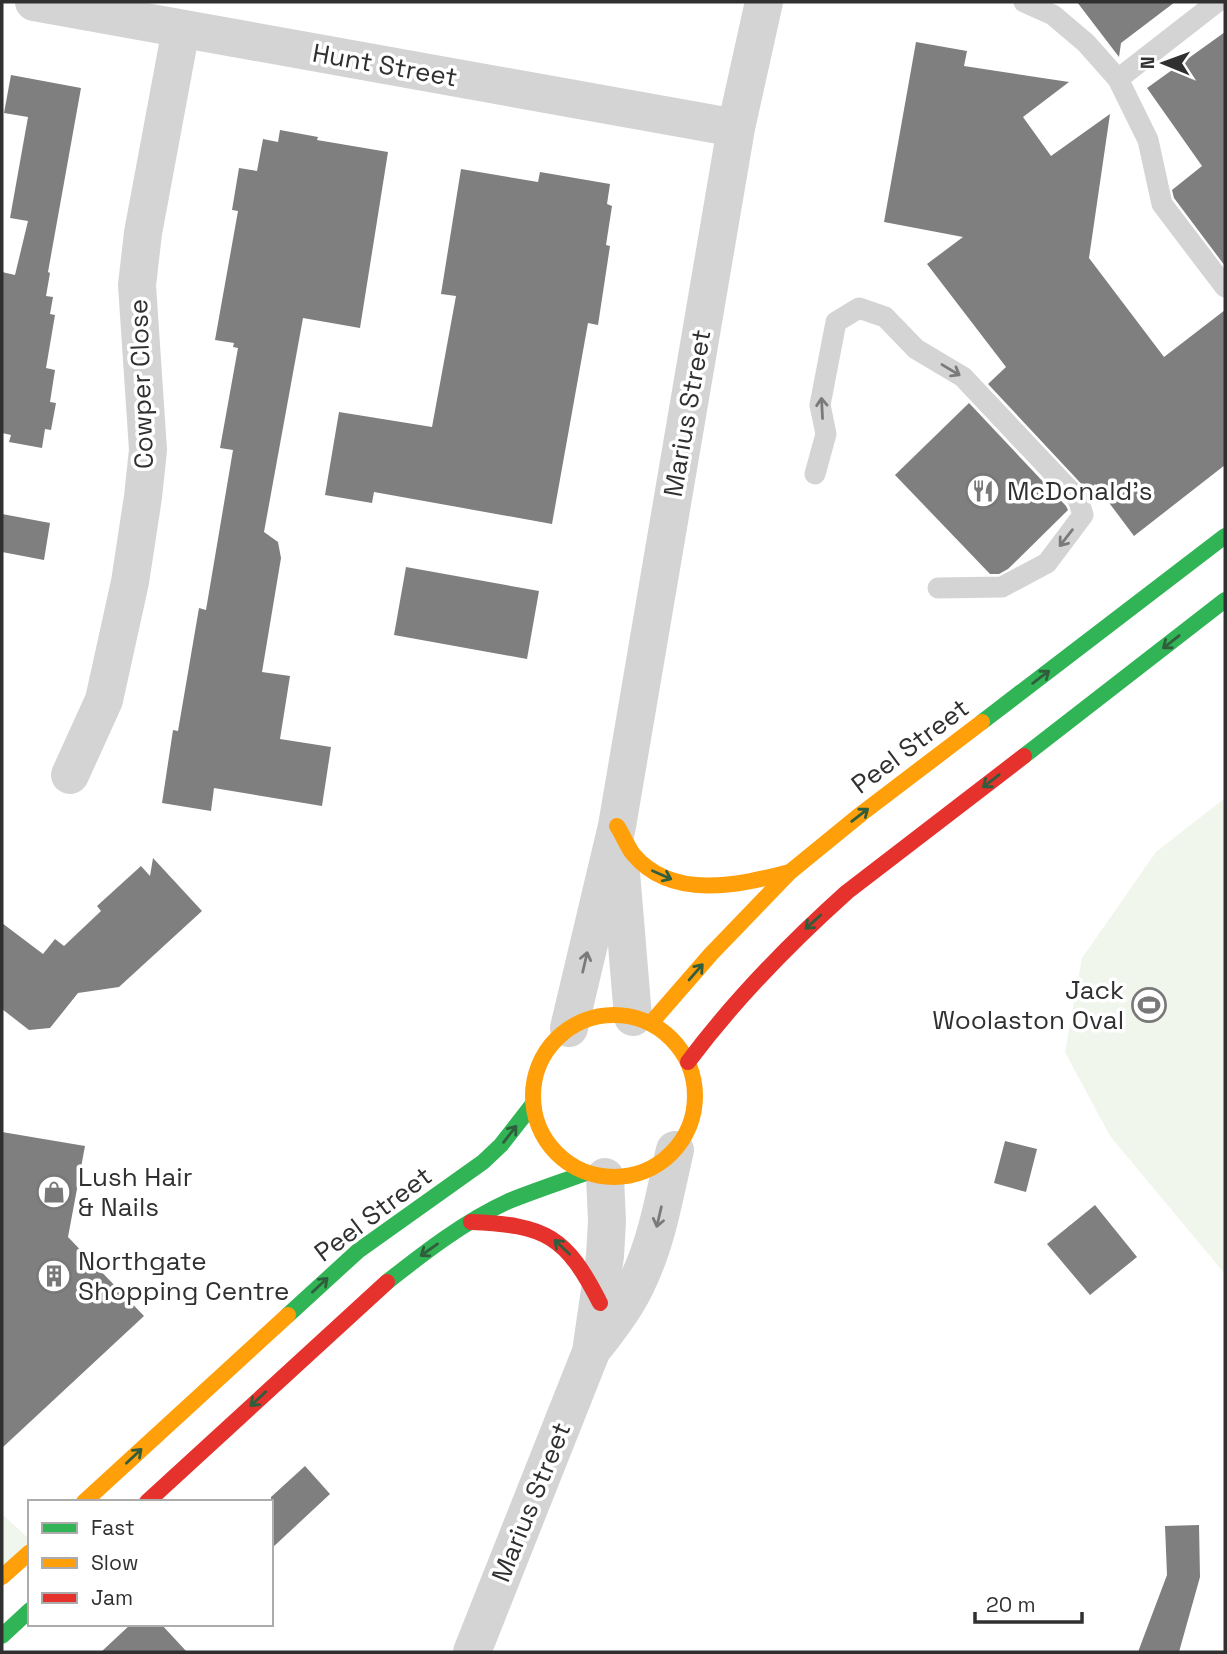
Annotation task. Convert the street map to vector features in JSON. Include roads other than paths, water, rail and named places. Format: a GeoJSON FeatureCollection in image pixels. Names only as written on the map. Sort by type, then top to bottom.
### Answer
{"type":"FeatureCollection","features":[{"type":"Feature","properties":{"kind":"main road","name":"Peel Street"},"geometry":{"type":"LineString","coordinates":[[642,1020],[711,954],[790,872],[861,814],[1225,536]]}},
{"type":"Feature","properties":{"kind":"main road"},"geometry":{"type":"LineString","coordinates":[[688,1062],[717,1021],[753,981],[847,892],[1225,600]]}},
{"type":"Feature","properties":{"kind":"main road"},"geometry":{"type":"LineString","coordinates":[[617,826],[634,855],[654,873],[680,882],[711,886],[745,884],[790,872]]}},
{"type":"Feature","properties":{"kind":"main road"},"geometry":{"type":"LineString","coordinates":[[149,1500],[376,1291],[426,1251],[508,1202],[595,1175],[631,1176],[654,1167],[674,1150],[685,1135],[692,1117],[694,1080],[678,1044],[665,1031],[642,1020],[611,1014],[589,1018],[555,1039],[537,1069],[533,1104],[539,1127],[551,1148],[565,1161],[595,1175]]}},
{"type":"Feature","properties":{"kind":"main road","name":"Peel Street"},"geometry":{"type":"LineString","coordinates":[[86,1500],[358,1251],[484,1162],[533,1104]]}},
{"type":"Feature","properties":{"kind":"main road"},"geometry":{"type":"LineString","coordinates":[[471,1222],[509,1223],[539,1229],[561,1243],[581,1268],[600,1303]]}},
{"type":"Feature","properties":{"kind":"main road"},"geometry":{"type":"LineString","coordinates":[[2,1577],[28,1554]]}},
{"type":"Feature","properties":{"kind":"main road"},"geometry":{"type":"LineString","coordinates":[[2,1636],[28,1612]]}},
{"type":"Feature","properties":{"kind":"street","name":"Hunt Street"},"geometry":{"type":"LineString","coordinates":[[34,2],[203,22],[737,128]]}},
{"type":"Feature","properties":{"kind":"street","name":"Marius Street"},"geometry":{"type":"LineString","coordinates":[[569,1028],[617,826],[737,128],[764,2]]}},
{"type":"Feature","properties":{"kind":"street","name":"Cowper Close"},"geometry":{"type":"LineString","coordinates":[[70,775],[104,700],[130,582],[148,450],[137,285],[143,233],[203,22]]}},
{"type":"Feature","properties":{"kind":"street","name":"Marius Street"},"geometry":{"type":"LineString","coordinates":[[617,826],[642,1020]]}},
{"type":"Feature","properties":{"kind":"street","name":"Marius Street"},"geometry":{"type":"LineString","coordinates":[[591,1352],[624,1308],[641,1275],[656,1228],[674,1150]]}},
{"type":"Feature","properties":{"kind":"street","name":"Marius Street"},"geometry":{"type":"LineString","coordinates":[[472,1652],[591,1352],[600,1303],[607,1221],[595,1175]]}},
{"type":"Feature","properties":{"kind":"lane"},"geometry":{"type":"LineString","coordinates":[[1024,2],[1053,15],[1086,43],[1118,79],[1148,140],[1162,204],[1225,287]]}},
{"type":"Feature","properties":{"kind":"lane"},"geometry":{"type":"LineString","coordinates":[[1118,79],[1217,2]]}},
{"type":"Feature","properties":{"kind":"lane"},"geometry":{"type":"LineString","coordinates":[[815,474],[826,434],[820,405],[836,322],[859,309],[885,317],[916,349],[963,377],[1078,499],[1083,515],[1047,563],[1002,587],[938,587]]}},
{"type":"Feature","properties":{"kind":"place","name":"McDonald's"},"geometry":{"type":"Point","coordinates":[983,491]}},
{"type":"Feature","properties":{"kind":"place","name":"Jack Woolaston Oval"},"geometry":{"type":"Point","coordinates":[1149,1005]}},
{"type":"Feature","properties":{"kind":"place","name":"Lush Hair & Nails"},"geometry":{"type":"Point","coordinates":[54,1192]}},
{"type":"Feature","properties":{"kind":"place","name":"Northgate Shopping Centre"},"geometry":{"type":"Point","coordinates":[54,1276]}}]}
